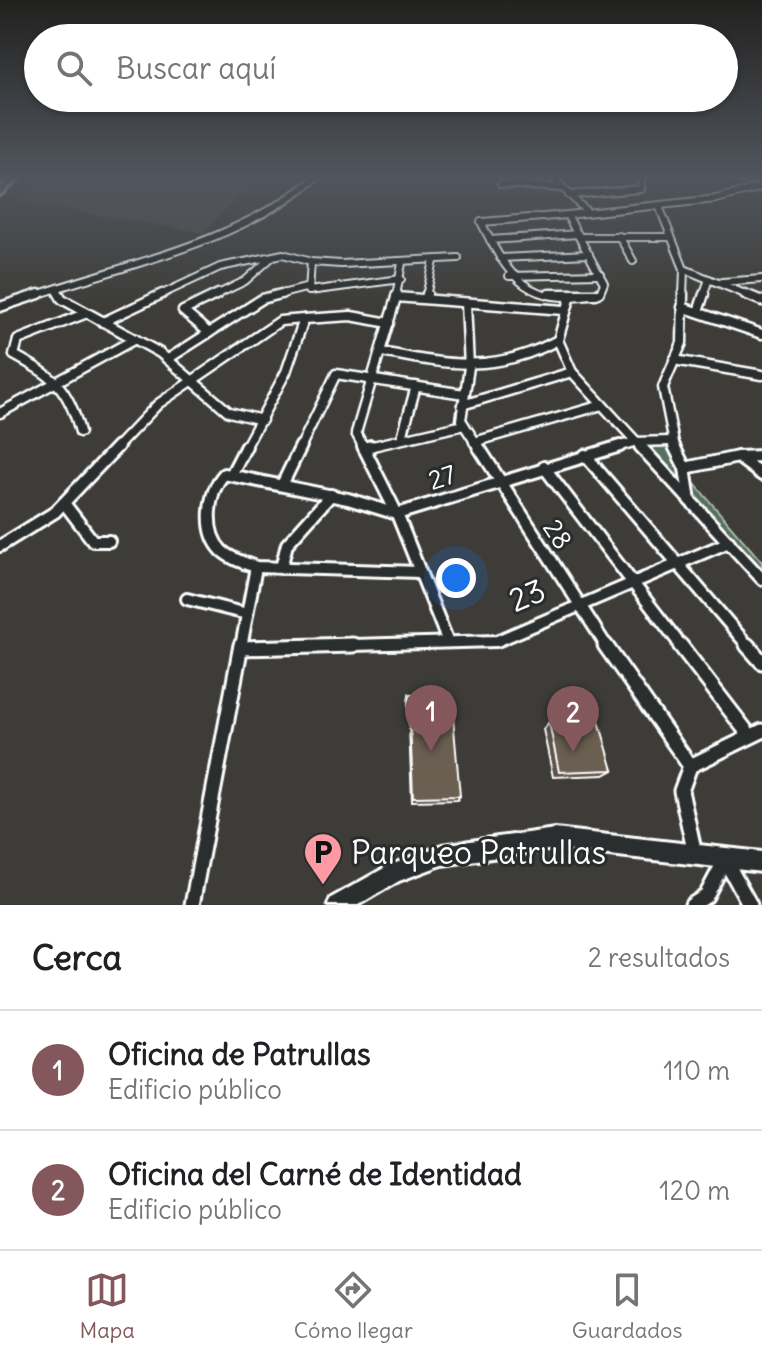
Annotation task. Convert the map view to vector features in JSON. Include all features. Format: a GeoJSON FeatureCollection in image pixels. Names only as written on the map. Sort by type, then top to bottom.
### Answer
{"type":"FeatureCollection","features":[{"type":"Feature","properties":{"kind":"street"},"geometry":{"type":"LineString","coordinates":[[0,307],[185,250],[250,220]]}},
{"type":"Feature","properties":{"kind":"street"},"geometry":{"type":"LineString","coordinates":[[500,220],[481,222],[509,276],[538,294],[600,293],[604,283],[570,220]]}},
{"type":"Feature","properties":{"kind":"street"},"geometry":{"type":"LineString","coordinates":[[665,220],[684,269],[682,343],[663,387],[671,441],[685,468],[690,501]]}},
{"type":"Feature","properties":{"kind":"street"},"geometry":{"type":"LineString","coordinates":[[490,240],[579,235],[671,237]]}},
{"type":"Feature","properties":{"kind":"street"},"geometry":{"type":"LineString","coordinates":[[619,236],[633,261]]}},
{"type":"Feature","properties":{"kind":"street"},"geometry":{"type":"LineString","coordinates":[[103,322],[220,267],[283,254],[311,262],[402,263],[458,258]]}},
{"type":"Feature","properties":{"kind":"street"},"geometry":{"type":"LineString","coordinates":[[500,258],[589,254]]}},
{"type":"Feature","properties":{"kind":"street"},"geometry":{"type":"LineString","coordinates":[[209,333],[183,311],[245,281],[271,258]]}},
{"type":"Feature","properties":{"kind":"street"},"geometry":{"type":"LineString","coordinates":[[426,298],[434,261]]}},
{"type":"Feature","properties":{"kind":"street"},"geometry":{"type":"LineString","coordinates":[[311,262],[309,291],[401,279]]}},
{"type":"Feature","properties":{"kind":"street"},"geometry":{"type":"LineString","coordinates":[[402,263],[401,279],[382,352],[357,426],[364,448],[397,514],[448,642]]}},
{"type":"Feature","properties":{"kind":"street"},"geometry":{"type":"LineString","coordinates":[[684,269],[762,301]]}},
{"type":"Feature","properties":{"kind":"street"},"geometry":{"type":"LineString","coordinates":[[509,276],[600,274]]}},
{"type":"Feature","properties":{"kind":"street"},"geometry":{"type":"LineString","coordinates":[[698,312],[709,279]]}},
{"type":"Feature","properties":{"kind":"street"},"geometry":{"type":"LineString","coordinates":[[719,283],[762,279]]}},
{"type":"Feature","properties":{"kind":"street"},"geometry":{"type":"LineString","coordinates":[[168,359],[262,299],[309,287]]}},
{"type":"Feature","properties":{"kind":"street"},"geometry":{"type":"LineString","coordinates":[[56,289],[62,299],[168,359],[232,414],[262,420]]}},
{"type":"Feature","properties":{"kind":"street"},"geometry":{"type":"LineString","coordinates":[[571,295],[564,310],[558,340],[572,372],[762,579]]}},
{"type":"Feature","properties":{"kind":"street"},"geometry":{"type":"LineString","coordinates":[[396,297],[564,310]]}},
{"type":"Feature","properties":{"kind":"street","name":"28"},"geometry":{"type":"LineString","coordinates":[[466,303],[469,367],[461,420],[578,606],[690,766]]}},
{"type":"Feature","properties":{"kind":"street"},"geometry":{"type":"LineString","coordinates":[[682,307],[762,334]]}},
{"type":"Feature","properties":{"kind":"street"},"geometry":{"type":"LineString","coordinates":[[80,432],[72,403],[59,380],[14,355],[18,340],[87,313]]}},
{"type":"Feature","properties":{"kind":"street"},"geometry":{"type":"LineString","coordinates":[[0,546],[64,503],[137,422],[191,380],[280,321],[351,316],[389,323]]}},
{"type":"Feature","properties":{"kind":"street"},"geometry":{"type":"LineString","coordinates":[[304,319],[286,372],[262,420],[228,475],[212,491],[212,533],[223,551],[256,567],[420,572]]}},
{"type":"Feature","properties":{"kind":"street"},"geometry":{"type":"LineString","coordinates":[[0,413],[135,339]]}},
{"type":"Feature","properties":{"kind":"street"},"geometry":{"type":"LineString","coordinates":[[382,352],[469,367],[525,359],[558,340]]}},
{"type":"Feature","properties":{"kind":"street"},"geometry":{"type":"LineString","coordinates":[[674,360],[762,375]]}},
{"type":"Feature","properties":{"kind":"street"},"geometry":{"type":"LineString","coordinates":[[282,485],[333,377],[341,373],[416,386],[463,399],[572,372]]}},
{"type":"Feature","properties":{"kind":"street"},"geometry":{"type":"LineString","coordinates":[[402,437],[416,386]]}},
{"type":"Feature","properties":{"kind":"street"},"geometry":{"type":"LineString","coordinates":[[474,442],[602,405]]}},
{"type":"Feature","properties":{"kind":"street"},"geometry":{"type":"LineString","coordinates":[[364,448],[464,425]]}},
{"type":"Feature","properties":{"kind":"street","name":"27"},"geometry":{"type":"LineString","coordinates":[[397,514],[585,455],[634,442],[671,441]]}},
{"type":"Feature","properties":{"kind":"street"},"geometry":{"type":"LineString","coordinates":[[585,455],[762,662]]}},
{"type":"Feature","properties":{"kind":"street"},"geometry":{"type":"LineString","coordinates":[[685,468],[738,457],[762,456]]}},
{"type":"Feature","properties":{"kind":"street"},"geometry":{"type":"LineString","coordinates":[[738,457],[762,475]]}},
{"type":"Feature","properties":{"kind":"street"},"geometry":{"type":"LineString","coordinates":[[544,467],[631,584],[756,734],[690,766],[681,791],[695,854]]}},
{"type":"Feature","properties":{"kind":"street"},"geometry":{"type":"LineString","coordinates":[[228,475],[331,495],[397,514]]}},
{"type":"Feature","properties":{"kind":"street"},"geometry":{"type":"LineString","coordinates":[[281,568],[287,544],[331,495]]}},
{"type":"Feature","properties":{"kind":"street"},"geometry":{"type":"LineString","coordinates":[[64,503],[93,541],[109,541]]}},
{"type":"Feature","properties":{"kind":"street","name":"23"},"geometry":{"type":"LineString","coordinates":[[241,648],[497,641],[729,542]]}},
{"type":"Feature","properties":{"kind":"street"},"geometry":{"type":"LineString","coordinates":[[192,905],[256,567]]}},
{"type":"Feature","properties":{"kind":"street"},"geometry":{"type":"LineString","coordinates":[[187,599],[247,614]]}},
{"type":"Feature","properties":{"kind":"street"},"geometry":{"type":"LineString","coordinates":[[338,905],[393,874],[442,855],[555,839],[762,862]]}},
{"type":"Feature","properties":{"kind":"street"},"geometry":{"type":"LineString","coordinates":[[692,905],[706,896],[725,860]]}},
{"type":"Feature","properties":{"kind":"street"},"geometry":{"type":"LineString","coordinates":[[725,860],[750,905]]}},
{"type":"Feature","properties":{"kind":"shaded area"},"geometry":{"type":"Polygon","coordinates":[[[129,220],[215,220],[203,233],[129,220]]]}},
{"type":"Feature","properties":{"kind":"green space"},"geometry":{"type":"Polygon","coordinates":[[[668,446],[681,468],[762,562],[762,574],[645,448],[668,446]]]}},
{"type":"Feature","properties":{"kind":"building"},"geometry":{"type":"Polygon","coordinates":[[[451,694],[460,796],[413,797],[409,695],[451,694]]]}},
{"type":"Feature","properties":{"kind":"building"},"geometry":{"type":"Polygon","coordinates":[[[599,721],[613,770],[559,772],[549,722],[599,721]]]}},
{"type":"Feature","properties":{"kind":"place","name":"Oficina de Patrullas"},"geometry":{"type":"Point","coordinates":[431,751]}},
{"type":"Feature","properties":{"kind":"place","name":"Oficina del Carné de Identidad"},"geometry":{"type":"Point","coordinates":[573,752]}},
{"type":"Feature","properties":{"kind":"place","name":"Parqueo Patrullas"},"geometry":{"type":"Point","coordinates":[323,886]}}]}
